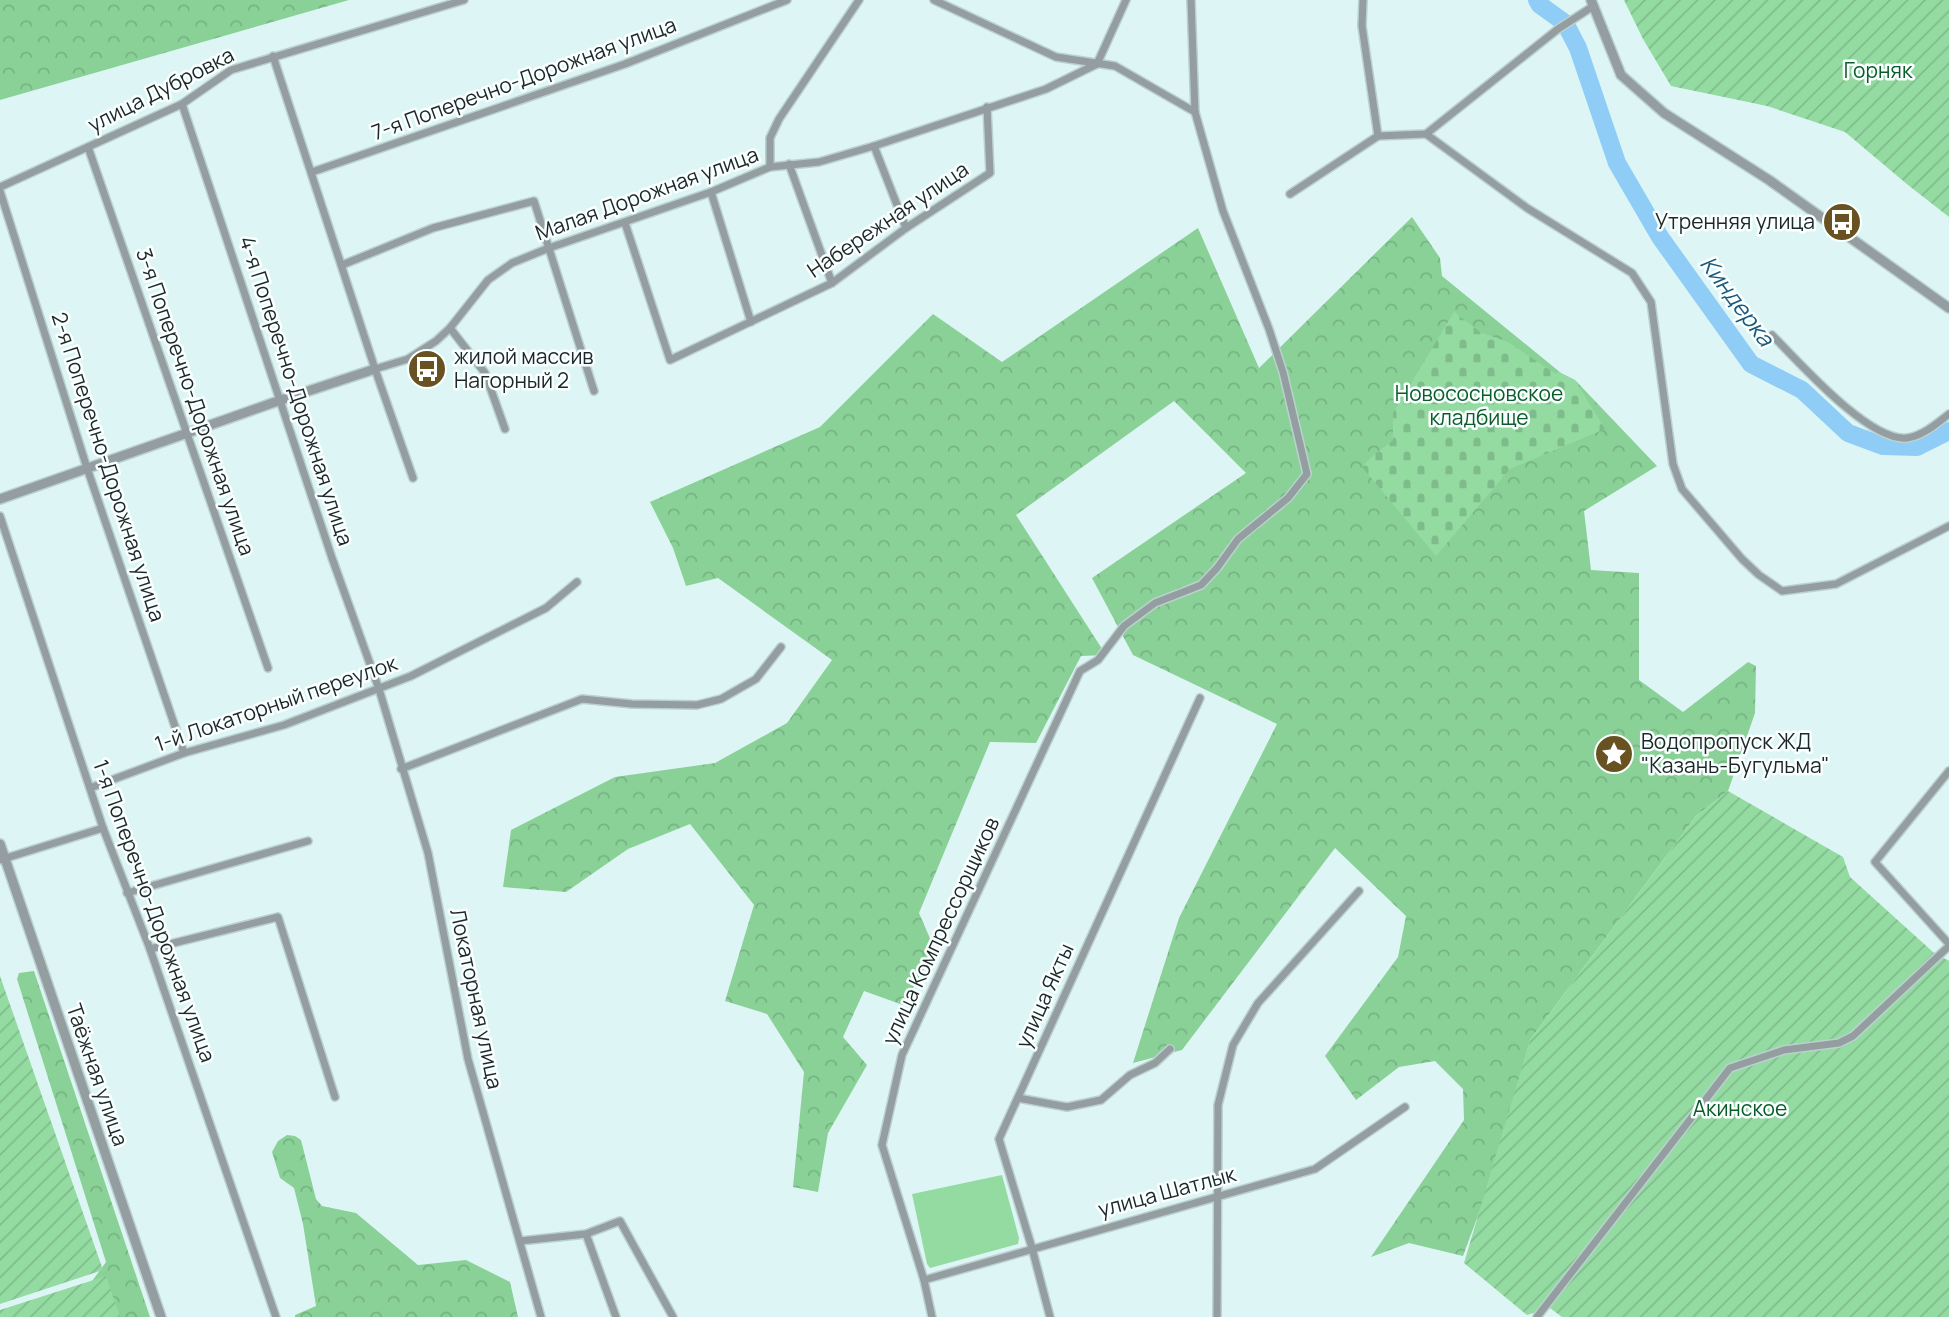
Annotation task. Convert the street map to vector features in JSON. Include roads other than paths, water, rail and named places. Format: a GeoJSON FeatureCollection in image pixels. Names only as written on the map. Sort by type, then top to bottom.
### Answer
{"type":"FeatureCollection","features":[{"type":"Feature","properties":{"kind":"street","name":"улица Дубровка"},"geometry":{"type":"LineString","coordinates":[[0,189],[181,103],[231,70],[464,0]]}},
{"type":"Feature","properties":{"kind":"street","name":"7-я Поперечно-Дорожная улица"},"geometry":{"type":"LineString","coordinates":[[312,172],[625,64],[787,0]]}},
{"type":"Feature","properties":{"kind":"street"},"geometry":{"type":"LineString","coordinates":[[770,167],[770,138],[779,119],[859,0]]}},
{"type":"Feature","properties":{"kind":"street"},"geometry":{"type":"LineString","coordinates":[[934,0],[1056,57],[1115,66],[1195,112]]}},
{"type":"Feature","properties":{"kind":"street"},"geometry":{"type":"LineString","coordinates":[[1097,64],[1126,0]]}},
{"type":"Feature","properties":{"kind":"street"},"geometry":{"type":"LineString","coordinates":[[1191,0],[1195,112]]}},
{"type":"Feature","properties":{"kind":"street"},"geometry":{"type":"LineString","coordinates":[[1363,0],[1362,26],[1378,136]]}},
{"type":"Feature","properties":{"kind":"street"},"geometry":{"type":"LineString","coordinates":[[1290,194],[1378,136],[1426,134],[1592,3],[1621,75],[1664,113],[1769,180],[1949,308]]}},
{"type":"Feature","properties":{"kind":"street"},"geometry":{"type":"LineString","coordinates":[[273,56],[413,478]]}},
{"type":"Feature","properties":{"kind":"street","name":"Малая Дорожная улица"},"geometry":{"type":"LineString","coordinates":[[375,369],[408,359],[436,341],[450,328],[488,280],[512,263],[711,192],[770,167],[819,162],[874,146],[1046,89],[1097,64]]}},
{"type":"Feature","properties":{"kind":"street","name":"4-я Поперечно-Дорожная улица"},"geometry":{"type":"LineString","coordinates":[[181,103],[332,558],[379,689]]}},
{"type":"Feature","properties":{"kind":"street","name":"Набережная улица"},"geometry":{"type":"LineString","coordinates":[[625,223],[670,360],[832,283],[906,228],[990,173],[987,107]]}},
{"type":"Feature","properties":{"kind":"street","name":"улица Компрессорщиков"},"geometry":{"type":"LineString","coordinates":[[932,1317],[924,1280],[882,1145],[902,1055],[1080,671],[1098,660],[1124,626],[1155,603],[1201,585],[1238,539],[1288,498],[1307,474],[1283,372],[1223,211],[1195,112]]}},
{"type":"Feature","properties":{"kind":"street"},"geometry":{"type":"LineString","coordinates":[[1426,134],[1527,208],[1632,273],[1651,302],[1673,464],[1682,489],[1759,575],[1782,591],[1836,584],[1949,526]]}},
{"type":"Feature","properties":{"kind":"street"},"geometry":{"type":"LineString","coordinates":[[874,146],[906,228]]}},
{"type":"Feature","properties":{"kind":"street","name":"3-я Поперечно-Дорожная улица"},"geometry":{"type":"LineString","coordinates":[[89,147],[268,668]]}},
{"type":"Feature","properties":{"kind":"street"},"geometry":{"type":"LineString","coordinates":[[789,164],[832,283]]}},
{"type":"Feature","properties":{"kind":"street","name":"2-я Поперечно-Дорожная улица"},"geometry":{"type":"LineString","coordinates":[[0,189],[87,468],[184,753]]}},
{"type":"Feature","properties":{"kind":"street"},"geometry":{"type":"LineString","coordinates":[[711,192],[751,321]]}},
{"type":"Feature","properties":{"kind":"street"},"geometry":{"type":"LineString","coordinates":[[342,265],[433,228],[534,201],[594,391]]}},
{"type":"Feature","properties":{"kind":"street"},"geometry":{"type":"LineString","coordinates":[[450,328],[485,373],[505,429]]}},
{"type":"Feature","properties":{"kind":"street"},"geometry":{"type":"LineString","coordinates":[[1772,335],[1852,414],[1887,436],[1907,438],[1925,432],[1949,414]]}},
{"type":"Feature","properties":{"kind":"street"},"geometry":{"type":"LineString","coordinates":[[0,499],[375,369]]}},
{"type":"Feature","properties":{"kind":"street","name":"1-я Поперечно-Дорожная улица"},"geometry":{"type":"LineString","coordinates":[[0,516],[103,828],[150,949],[276,1317]]}},
{"type":"Feature","properties":{"kind":"street","name":"1-й Локаторный переулок"},"geometry":{"type":"LineString","coordinates":[[90,788],[184,753],[284,724],[411,676],[546,608],[577,582]]}},
{"type":"Feature","properties":{"kind":"street"},"geometry":{"type":"LineString","coordinates":[[401,769],[582,699],[632,704],[697,705],[720,699],[756,679],[781,647]]}},
{"type":"Feature","properties":{"kind":"street","name":"Локаторная улица"},"geometry":{"type":"LineString","coordinates":[[379,689],[428,853],[468,1059],[541,1317]]}},
{"type":"Feature","properties":{"kind":"street","name":"улица Якты"},"geometry":{"type":"LineString","coordinates":[[1050,1317],[999,1139],[1200,698]]}},
{"type":"Feature","properties":{"kind":"street"},"geometry":{"type":"LineString","coordinates":[[1536,1317],[1730,1068],[1784,1050],[1839,1042],[1853,1036],[1949,945],[1875,862],[1949,771]]}},
{"type":"Feature","properties":{"kind":"street"},"geometry":{"type":"LineString","coordinates":[[2,859],[103,828]]}},
{"type":"Feature","properties":{"kind":"street"},"geometry":{"type":"LineString","coordinates":[[127,893],[309,841]]}},
{"type":"Feature","properties":{"kind":"street","name":"Таёжная улица"},"geometry":{"type":"LineString","coordinates":[[0,844],[2,859],[161,1317]]}},
{"type":"Feature","properties":{"kind":"street"},"geometry":{"type":"LineString","coordinates":[[1217,1317],[1219,1105],[1233,1045],[1258,1003],[1359,891]]}},
{"type":"Feature","properties":{"kind":"street"},"geometry":{"type":"LineString","coordinates":[[150,949],[278,917],[335,1097]]}},
{"type":"Feature","properties":{"kind":"street"},"geometry":{"type":"LineString","coordinates":[[1018,1098],[1067,1107],[1101,1100],[1130,1075],[1155,1063],[1170,1049]]}},
{"type":"Feature","properties":{"kind":"street","name":"улица Шатлык"},"geometry":{"type":"LineString","coordinates":[[924,1280],[1315,1169],[1405,1107]]}},
{"type":"Feature","properties":{"kind":"street"},"geometry":{"type":"LineString","coordinates":[[520,1241],[586,1234],[620,1221],[673,1317]]}},
{"type":"Feature","properties":{"kind":"street"},"geometry":{"type":"LineString","coordinates":[[586,1234],[616,1317]]}},
{"type":"Feature","properties":{"kind":"waterway","name":"Киндерка"},"geometry":{"type":"LineString","coordinates":[[1537,0],[1565,23],[1578,48],[1617,163],[1660,237],[1751,364],[1802,390],[1848,433],[1883,446],[1917,447],[1949,431]]}},
{"type":"Feature","properties":{"kind":"place","name":"Утренняя улица"},"geometry":{"type":"Point","coordinates":[1842,222]}},
{"type":"Feature","properties":{"kind":"place","name":"жилой массив Нагорный 2"},"geometry":{"type":"Point","coordinates":[427,369]}},
{"type":"Feature","properties":{"kind":"place","name":"Водопропуск ЖД \"Казань-Бугульма\""},"geometry":{"type":"Point","coordinates":[1614,754]}},
{"type":"Feature","properties":{"kind":"park label","name":"Горняк"},"geometry":{"type":"Point","coordinates":[1878,71]}},
{"type":"Feature","properties":{"kind":"park label","name":"Новососновское кладбище"},"geometry":{"type":"Point","coordinates":[1479,406]}},
{"type":"Feature","properties":{"kind":"park label","name":"Акинское"},"geometry":{"type":"Point","coordinates":[1740,1109]}}]}
